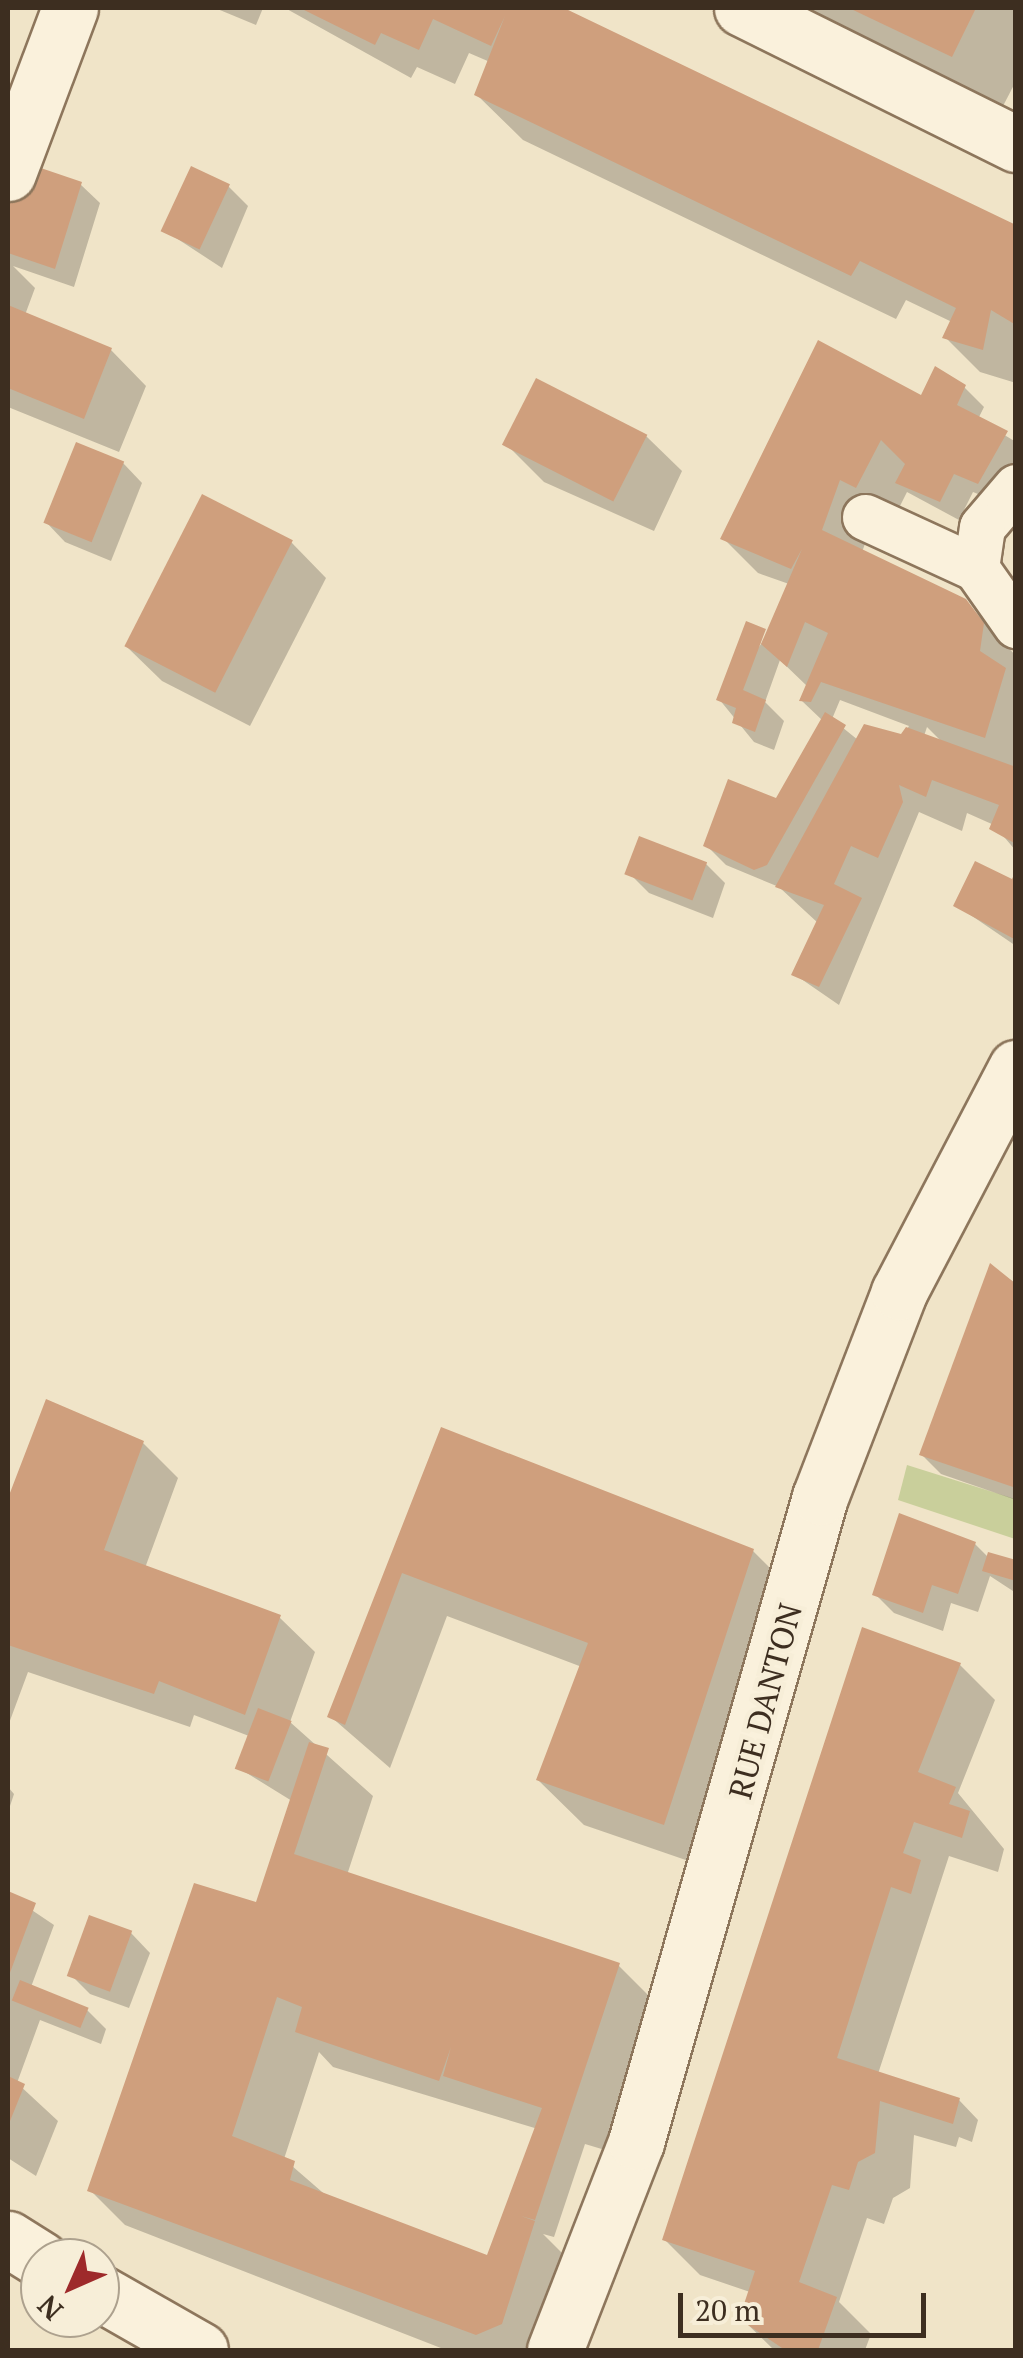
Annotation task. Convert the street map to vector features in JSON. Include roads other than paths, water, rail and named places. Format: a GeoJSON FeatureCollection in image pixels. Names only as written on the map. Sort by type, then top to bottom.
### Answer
{"type":"FeatureCollection","features":[{"type":"Feature","properties":{"kind":"street"},"geometry":{"type":"LineString","coordinates":[[8,173],[70,8]]}},
{"type":"Feature","properties":{"kind":"street"},"geometry":{"type":"LineString","coordinates":[[742,8],[1016,144]]}},
{"type":"Feature","properties":{"kind":"street","name":"RUE DANTON"},"geometry":{"type":"LineString","coordinates":[[555,2350],[636,2142],[820,1496],[899,1292],[1016,1068]]}},
{"type":"Feature","properties":{"kind":"street"},"geometry":{"type":"LineString","coordinates":[[120,2304],[200,2350]]}},
{"type":"Feature","properties":{"kind":"lane"},"geometry":{"type":"LineString","coordinates":[[976,568],[982,528],[1016,487]]}},
{"type":"Feature","properties":{"kind":"lane"},"geometry":{"type":"LineString","coordinates":[[864,517],[976,568],[1016,626]]}}]}
